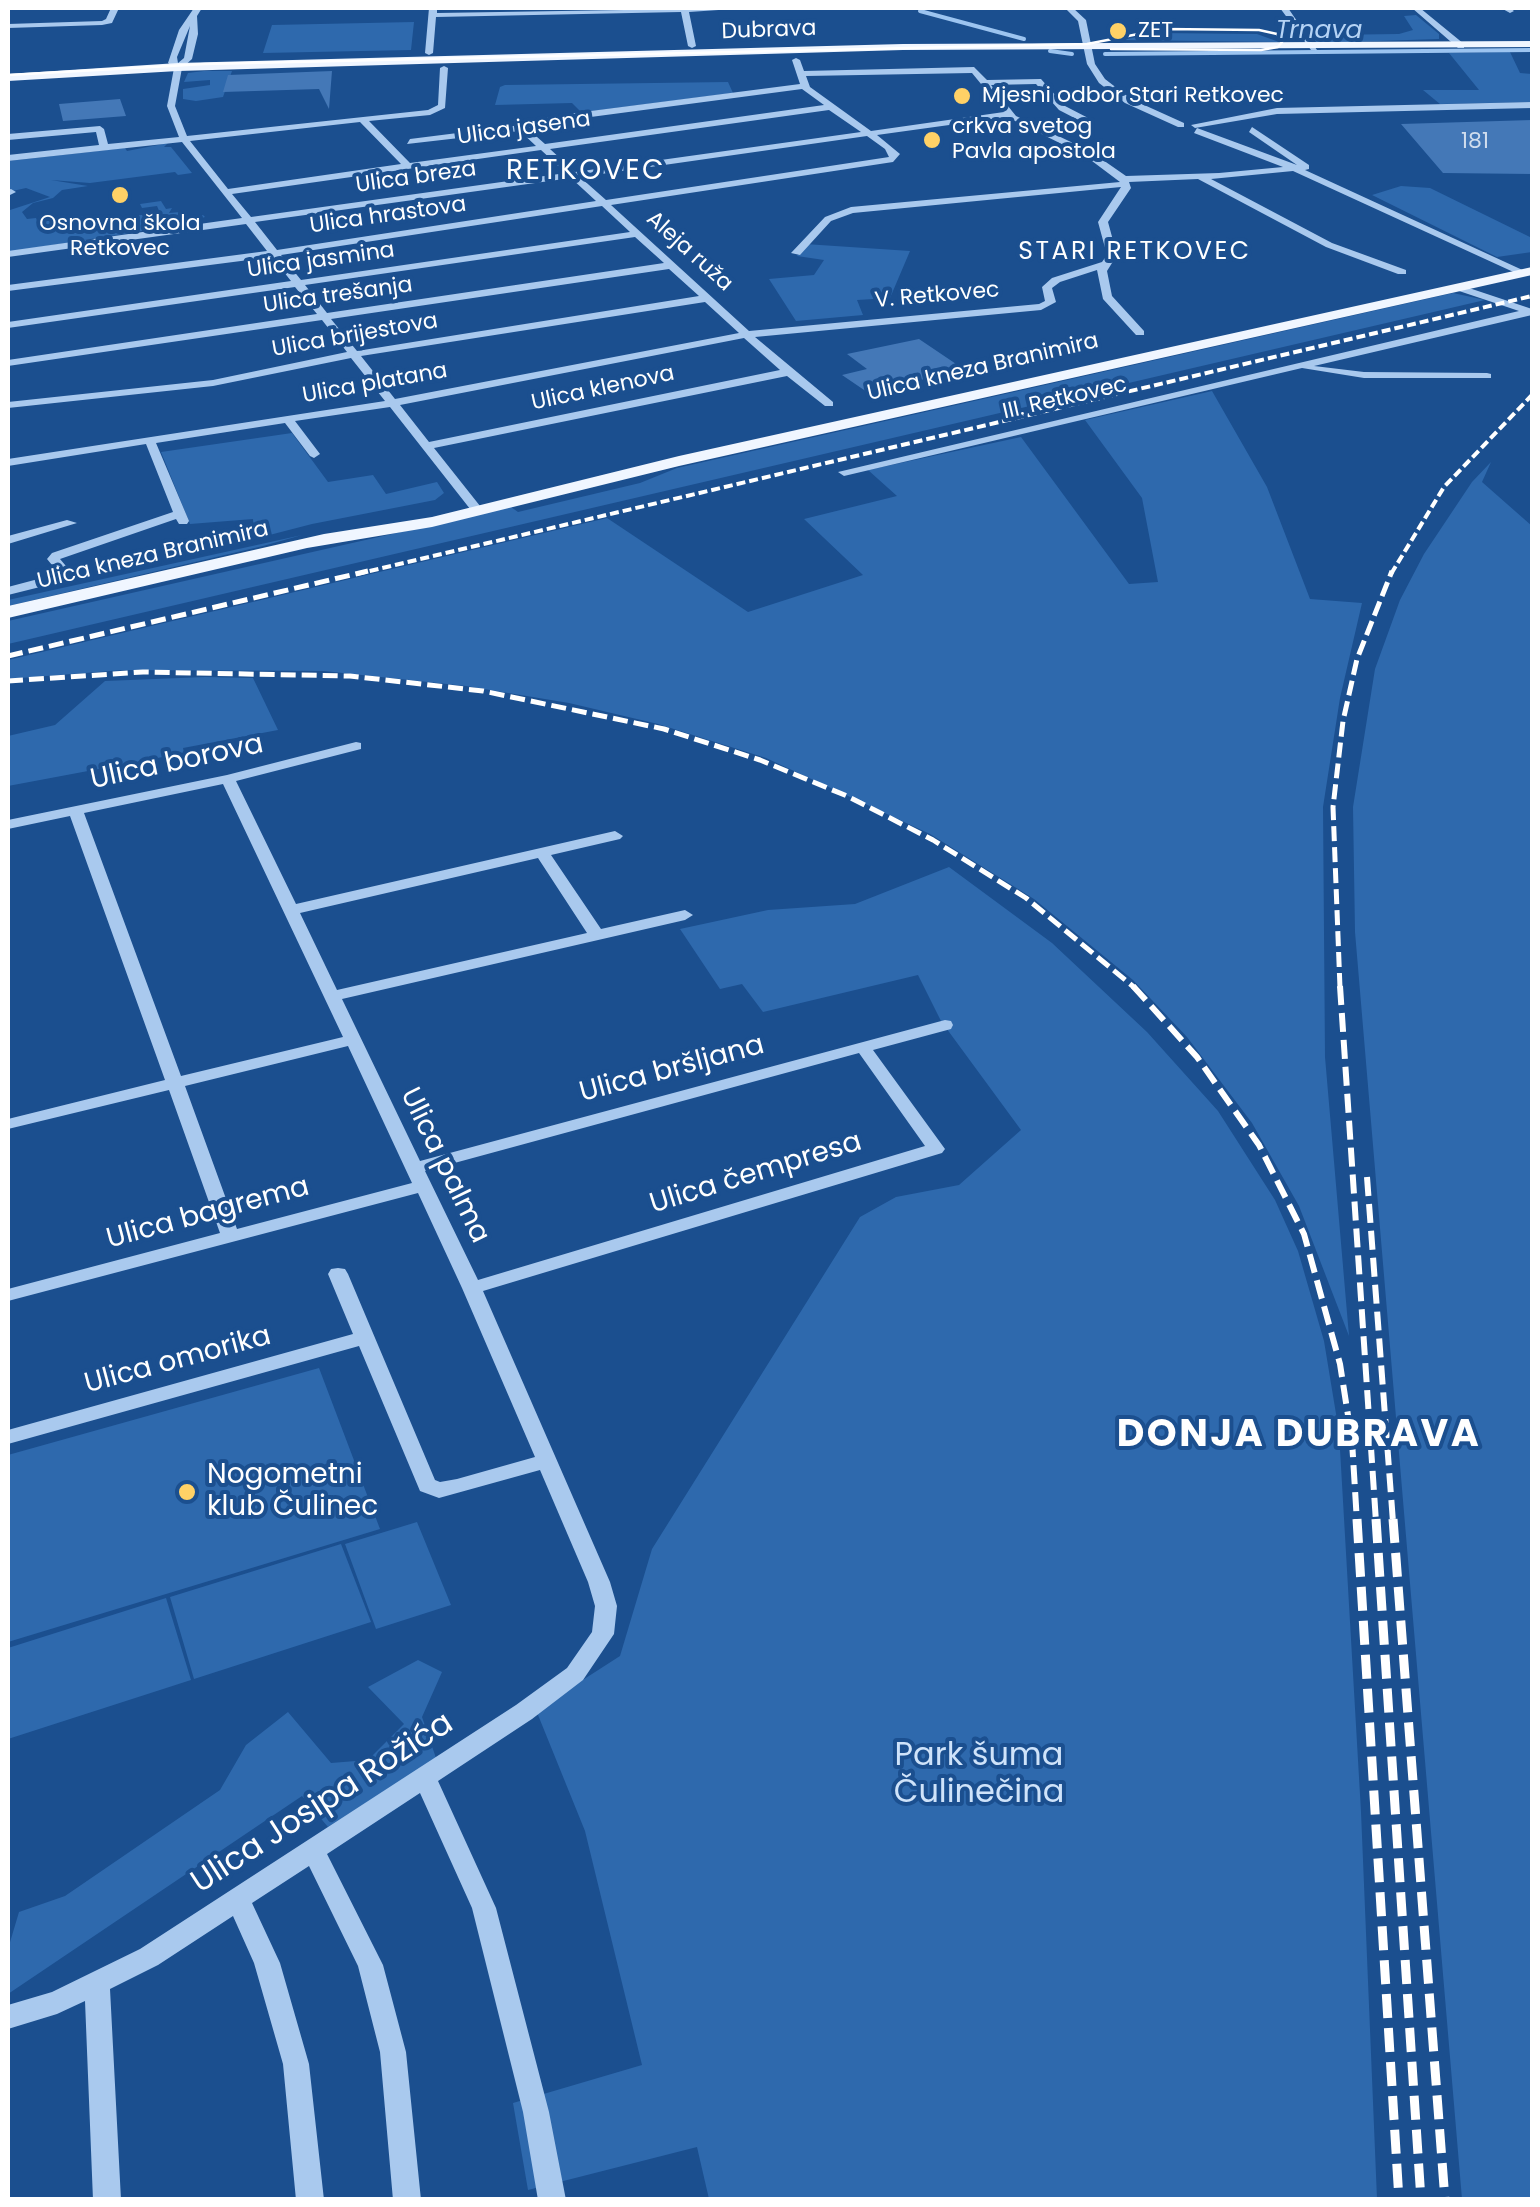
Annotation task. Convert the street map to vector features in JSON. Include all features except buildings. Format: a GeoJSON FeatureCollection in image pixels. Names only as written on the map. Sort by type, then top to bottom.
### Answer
{"type":"FeatureCollection","features":[{"type":"Feature","properties":{"kind":"main road","name":"Dubrava"},"geometry":{"type":"LineString","coordinates":[[8,78],[178,67],[389,61],[427,56],[462,59],[1088,46],[1314,48],[1532,44]]}},
{"type":"Feature","properties":{"kind":"main road"},"geometry":{"type":"LineString","coordinates":[[669,54],[692,46],[723,52]]}},
{"type":"Feature","properties":{"kind":"main road"},"geometry":{"type":"LineString","coordinates":[[763,51],[800,73],[803,53],[814,50]]}},
{"type":"Feature","properties":{"kind":"main road"},"geometry":{"type":"LineString","coordinates":[[427,56],[444,68],[462,59]]}},
{"type":"Feature","properties":{"kind":"main road","name":"Ulica kneza Branimira"},"geometry":{"type":"LineString","coordinates":[[1298,320],[1460,288],[1525,268]]}},
{"type":"Feature","properties":{"kind":"main road","name":"Ulica kneza Branimira"},"geometry":{"type":"LineString","coordinates":[[8,612],[1525,268]]}},
{"type":"Feature","properties":{"kind":"street"},"geometry":{"type":"LineString","coordinates":[[8,26],[102,24],[109,21],[116,8]]}},
{"type":"Feature","properties":{"kind":"street"},"geometry":{"type":"LineString","coordinates":[[684,8],[692,46]]}},
{"type":"Feature","properties":{"kind":"street"},"geometry":{"type":"LineString","coordinates":[[427,56],[433,11],[744,8]]}},
{"type":"Feature","properties":{"kind":"street"},"geometry":{"type":"LineString","coordinates":[[1069,8],[1082,20],[1094,70],[1135,105],[1525,268]]}},
{"type":"Feature","properties":{"kind":"street"},"geometry":{"type":"LineString","coordinates":[[1284,8],[1314,48]]}},
{"type":"Feature","properties":{"kind":"street"},"geometry":{"type":"LineString","coordinates":[[1416,8],[1460,46]]}},
{"type":"Feature","properties":{"kind":"street"},"geometry":{"type":"LineString","coordinates":[[195,10],[183,30],[172,63],[178,67],[171,106],[184,139],[473,506]]}},
{"type":"Feature","properties":{"kind":"street"},"geometry":{"type":"LineString","coordinates":[[1422,47],[1444,41],[1447,36]]}},
{"type":"Feature","properties":{"kind":"street"},"geometry":{"type":"LineString","coordinates":[[8,158],[437,110],[442,106],[444,68]]}},
{"type":"Feature","properties":{"kind":"street"},"geometry":{"type":"LineString","coordinates":[[410,142],[522,128],[530,123],[800,73],[965,69],[976,71],[1008,114],[1087,153],[1125,182]]}},
{"type":"Feature","properties":{"kind":"street"},"geometry":{"type":"LineString","coordinates":[[800,73],[829,107],[868,134]]}},
{"type":"Feature","properties":{"kind":"street"},"geometry":{"type":"LineString","coordinates":[[986,83],[1038,81],[1062,108],[1091,122]]}},
{"type":"Feature","properties":{"kind":"street"},"geometry":{"type":"LineString","coordinates":[[1196,128],[1277,111],[1532,105]]}},
{"type":"Feature","properties":{"kind":"street","name":"Ulica jasena"},"geometry":{"type":"LineString","coordinates":[[225,192],[829,107]]}},
{"type":"Feature","properties":{"kind":"street","name":"Ulica breza"},"geometry":{"type":"LineString","coordinates":[[8,254],[1008,114]]}},
{"type":"Feature","properties":{"kind":"street"},"geometry":{"type":"LineString","coordinates":[[362,119],[408,166]]}},
{"type":"Feature","properties":{"kind":"street","name":"Aleja ruža"},"geometry":{"type":"LineString","coordinates":[[522,128],[829,404]]}},
{"type":"Feature","properties":{"kind":"street"},"geometry":{"type":"LineString","coordinates":[[8,137],[100,129],[104,148]]}},
{"type":"Feature","properties":{"kind":"street"},"geometry":{"type":"LineString","coordinates":[[796,253],[828,219],[851,210],[1125,182],[1296,170],[1305,165],[1252,130]]}},
{"type":"Feature","properties":{"kind":"street","name":"Ulica hrastova"},"geometry":{"type":"LineString","coordinates":[[8,288],[274,253],[893,158],[888,147],[868,134]]}},
{"type":"Feature","properties":{"kind":"street"},"geometry":{"type":"LineString","coordinates":[[1201,177],[1329,245],[1402,272]]}},
{"type":"Feature","properties":{"kind":"street"},"geometry":{"type":"LineString","coordinates":[[1125,182],[1103,222],[1112,255],[1104,265],[1107,297],[1140,333]]}},
{"type":"Feature","properties":{"kind":"street","name":"Ulica jasmina"},"geometry":{"type":"LineString","coordinates":[[8,324],[639,234]]}},
{"type":"Feature","properties":{"kind":"street","name":"Ulica trešanja"},"geometry":{"type":"LineString","coordinates":[[8,364],[673,265]]}},
{"type":"Feature","properties":{"kind":"street","name":"V. Retkovec"},"geometry":{"type":"LineString","coordinates":[[748,334],[1041,307],[1052,302],[1050,284],[1104,265]]}},
{"type":"Feature","properties":{"kind":"street","name":"III. Retkovec"},"geometry":{"type":"LineString","coordinates":[[1460,288],[1531,312]]}},
{"type":"Feature","properties":{"kind":"street","name":"Ulica brijestova"},"geometry":{"type":"LineString","coordinates":[[8,404],[200,385],[355,354],[708,298]]}},
{"type":"Feature","properties":{"kind":"street","name":"III. Retkovec"},"geometry":{"type":"LineString","coordinates":[[844,472],[1531,312]]}},
{"type":"Feature","properties":{"kind":"street","name":"Ulica platana"},"geometry":{"type":"LineString","coordinates":[[8,462],[391,403],[748,334]]}},
{"type":"Feature","properties":{"kind":"street","name":"III. Retkovec"},"geometry":{"type":"LineString","coordinates":[[1296,366],[1364,375],[1486,376]]}},
{"type":"Feature","properties":{"kind":"street","name":"Ulica klenova"},"geometry":{"type":"LineString","coordinates":[[425,446],[789,372]]}},
{"type":"Feature","properties":{"kind":"street"},"geometry":{"type":"LineString","coordinates":[[288,419],[314,454]]}},
{"type":"Feature","properties":{"kind":"street"},"geometry":{"type":"LineString","coordinates":[[8,591],[65,572],[53,558],[56,556],[182,518],[150,440]]}},
{"type":"Feature","properties":{"kind":"street"},"geometry":{"type":"LineString","coordinates":[[8,540],[72,523]]}},
{"type":"Feature","properties":{"kind":"street","name":"Ulica borova"},"geometry":{"type":"LineString","coordinates":[[8,824],[228,780],[356,746]]}},
{"type":"Feature","properties":{"kind":"street","name":"Ulica palma"},"geometry":{"type":"LineString","coordinates":[[228,780],[472,1288],[599,1582]]}},
{"type":"Feature","properties":{"kind":"street"},"geometry":{"type":"LineString","coordinates":[[75,810],[231,1237]]}},
{"type":"Feature","properties":{"kind":"street"},"geometry":{"type":"LineString","coordinates":[[290,910],[615,836]]}},
{"type":"Feature","properties":{"kind":"street"},"geometry":{"type":"LineString","coordinates":[[542,852],[597,936]]}},
{"type":"Feature","properties":{"kind":"street"},"geometry":{"type":"LineString","coordinates":[[332,996],[685,915]]}},
{"type":"Feature","properties":{"kind":"street","name":"Ulica bršljana"},"geometry":{"type":"LineString","coordinates":[[418,1177],[944,1025]]}},
{"type":"Feature","properties":{"kind":"street"},"geometry":{"type":"LineString","coordinates":[[8,1124],[353,1040]]}},
{"type":"Feature","properties":{"kind":"street","name":"Ulica čempresa"},"geometry":{"type":"LineString","coordinates":[[472,1288],[936,1149],[863,1048]]}},
{"type":"Feature","properties":{"kind":"street","name":"Ulica bagrema"},"geometry":{"type":"LineString","coordinates":[[8,1295],[231,1237],[418,1177]]}},
{"type":"Feature","properties":{"kind":"street"},"geometry":{"type":"LineString","coordinates":[[338,1274],[427,1485],[438,1490],[458,1487],[546,1461]]}},
{"type":"Feature","properties":{"kind":"street","name":"Ulica omorika"},"geometry":{"type":"LineString","coordinates":[[8,1437],[364,1338]]}},
{"type":"Feature","properties":{"kind":"street","name":"Ulica Josipa Rožića"},"geometry":{"type":"LineString","coordinates":[[8,2017],[56,2002],[149,1957],[575,1674],[603,1634],[606,1606],[599,1582]]}},
{"type":"Feature","properties":{"kind":"street"},"geometry":{"type":"LineString","coordinates":[[424,1776],[484,1908],[536,2112],[552,2200]]}},
{"type":"Feature","properties":{"kind":"street"},"geometry":{"type":"LineString","coordinates":[[313,1850],[370,1965],[392,2052],[407,2200]]}},
{"type":"Feature","properties":{"kind":"street"},"geometry":{"type":"LineString","coordinates":[[238,1898],[267,1962],[296,2064],[310,2200]]}},
{"type":"Feature","properties":{"kind":"street"},"geometry":{"type":"LineString","coordinates":[[97,1983],[107,2200]]}},
{"type":"Feature","properties":{"kind":"green space"},"geometry":{"type":"Polygon","coordinates":[[[1416,15],[1439,34],[1439,39],[1317,43],[1302,23],[1311,23],[1327,35],[1399,34],[1413,30],[1404,16],[1416,15]]]}},
{"type":"Feature","properties":{"kind":"green space"},"geometry":{"type":"Polygon","coordinates":[[[414,22],[411,50],[263,53],[272,25],[414,22]]]}},
{"type":"Feature","properties":{"kind":"green space"},"geometry":{"type":"Polygon","coordinates":[[[1157,33],[1257,34],[1279,42],[1122,40],[1157,33]]]}},
{"type":"Feature","properties":{"kind":"green space"},"geometry":{"type":"Polygon","coordinates":[[[1510,52],[1520,73],[1532,74],[1532,102],[1440,104],[1423,90],[1479,90],[1449,53],[1510,52]]]}},
{"type":"Feature","properties":{"kind":"green space"},"geometry":{"type":"Polygon","coordinates":[[[232,71],[223,97],[183,99],[183,89],[210,85],[210,80],[184,82],[188,73],[232,71]]]}},
{"type":"Feature","properties":{"kind":"green space"},"geometry":{"type":"Polygon","coordinates":[[[728,82],[733,93],[576,113],[580,111],[572,103],[495,105],[500,87],[505,85],[728,82]]]}},
{"type":"Feature","properties":{"kind":"green space"},"geometry":{"type":"Polygon","coordinates":[[[168,143],[164,147],[171,147],[192,173],[90,183],[51,180],[88,186],[62,190],[53,198],[33,203],[22,212],[27,219],[36,218],[38,222],[82,216],[85,221],[160,213],[157,206],[142,208],[140,204],[161,201],[166,209],[172,208],[169,213],[181,212],[185,217],[203,215],[199,222],[8,252],[10,210],[50,197],[26,188],[8,192],[8,161],[125,148],[127,151],[168,143]]]}},
{"type":"Feature","properties":{"kind":"green space"},"geometry":{"type":"Polygon","coordinates":[[[1401,186],[1430,188],[1532,238],[1532,252],[1497,257],[1372,195],[1401,186]]]}},
{"type":"Feature","properties":{"kind":"green space"},"geometry":{"type":"Polygon","coordinates":[[[805,244],[910,251],[890,298],[857,300],[863,315],[796,321],[769,279],[814,275],[824,260],[797,256],[805,244]]]}},
{"type":"Feature","properties":{"kind":"green space"},"geometry":{"type":"Polygon","coordinates":[[[1453,293],[1485,300],[8,644],[8,621],[511,507],[518,512],[640,483],[677,468],[1453,293]]]}},
{"type":"Feature","properties":{"kind":"green space"},"geometry":{"type":"Polygon","coordinates":[[[1212,391],[1267,487],[1310,599],[1362,603],[1340,698],[1323,807],[1325,1057],[1349,1336],[1299,1206],[1252,1123],[1187,1037],[1133,980],[1034,899],[930,834],[766,758],[658,724],[569,703],[466,686],[324,671],[123,670],[8,679],[8,660],[607,518],[748,612],[863,575],[804,519],[897,496],[868,470],[1021,437],[1129,584],[1158,582],[1142,498],[1085,420],[1212,391]]]}},
{"type":"Feature","properties":{"kind":"green space"},"geometry":{"type":"Polygon","coordinates":[[[292,433],[328,482],[373,475],[386,494],[437,482],[444,493],[435,500],[254,539],[253,519],[190,524],[161,452],[292,433]]]}},
{"type":"Feature","properties":{"kind":"green space"},"geometry":{"type":"Polygon","coordinates":[[[1491,462],[1482,482],[1532,526],[1532,2200],[1462,2199],[1355,932],[1353,807],[1375,669],[1400,600],[1424,554],[1472,482],[1491,462]]]}},
{"type":"Feature","properties":{"kind":"green space"},"geometry":{"type":"Polygon","coordinates":[[[302,535],[263,546],[8,606],[8,600],[302,535]]]}},
{"type":"Feature","properties":{"kind":"green space"},"geometry":{"type":"Polygon","coordinates":[[[253,678],[278,730],[183,748],[184,753],[8,786],[8,736],[55,725],[105,681],[253,678]]]}},
{"type":"Feature","properties":{"kind":"green space","name":"Park šuma Čulinečina"},"geometry":{"type":"Polygon","coordinates":[[[949,867],[1052,943],[1147,1032],[1218,1111],[1275,1200],[1298,1251],[1324,1341],[1339,1432],[1361,1812],[1377,2199],[709,2199],[697,2147],[528,2190],[513,2103],[642,2065],[585,1831],[536,1710],[620,1656],[652,1549],[860,1217],[896,1197],[959,1185],[1021,1130],[941,1021],[918,975],[763,1012],[742,984],[720,989],[680,929],[768,910],[855,904],[949,867]]]}},
{"type":"Feature","properties":{"kind":"green space","name":"Nogometni klub Čulinec"},"geometry":{"type":"Polygon","coordinates":[[[319,1368],[380,1529],[8,1642],[8,1455],[319,1368]]]}},
{"type":"Feature","properties":{"kind":"green space"},"geometry":{"type":"Polygon","coordinates":[[[417,1522],[451,1605],[376,1629],[345,1544],[417,1522]]]}},
{"type":"Feature","properties":{"kind":"green space"},"geometry":{"type":"Polygon","coordinates":[[[341,1544],[371,1622],[194,1679],[170,1597],[341,1544]]]}},
{"type":"Feature","properties":{"kind":"green space"},"geometry":{"type":"Polygon","coordinates":[[[166,1598],[191,1680],[8,1739],[8,1648],[166,1598]]]}},
{"type":"Feature","properties":{"kind":"green space"},"geometry":{"type":"Polygon","coordinates":[[[418,1660],[442,1672],[422,1717],[436,1758],[328,1827],[302,1796],[8,1994],[8,1949],[19,1912],[65,1896],[220,1790],[246,1745],[288,1712],[331,1763],[368,1760],[404,1724],[368,1687],[418,1660]]]}},
{"type":"Feature","properties":{"kind":"waterway","name":"Trnava"},"geometry":{"type":"LineString","coordinates":[[920,11],[1024,39]]}},
{"type":"Feature","properties":{"kind":"waterway","name":"Trnava"},"geometry":{"type":"LineString","coordinates":[[1105,54],[1532,50]]}},
{"type":"Feature","properties":{"kind":"waterway","name":"Trnava"},"geometry":{"type":"LineString","coordinates":[[1050,51],[1072,54]]}},
{"type":"Feature","properties":{"kind":"tram line"},"geometry":{"type":"LineString","coordinates":[[8,75],[205,64],[1087,44],[1164,29],[1259,30],[1277,34],[1282,42],[1278,47],[1261,50],[1111,49]]}},
{"type":"Feature","properties":{"kind":"railway"},"geometry":{"type":"LineString","coordinates":[[357,574],[1532,296]]}},
{"type":"Feature","properties":{"kind":"railway"},"geometry":{"type":"LineString","coordinates":[[1391,574],[1444,487],[1532,395]]}},
{"type":"Feature","properties":{"kind":"railway"},"geometry":{"type":"LineString","coordinates":[[8,656],[368,571]]}},
{"type":"Feature","properties":{"kind":"railway"},"geometry":{"type":"LineString","coordinates":[[1340,988],[1333,807],[1343,721],[1357,659],[1392,571]]}},
{"type":"Feature","properties":{"kind":"railway"},"geometry":{"type":"LineString","coordinates":[[8,681],[143,672],[350,676],[483,691],[664,729],[760,760],[847,796],[933,840],[1026,898],[1134,987]]}},
{"type":"Feature","properties":{"kind":"railway"},"geometry":{"type":"LineString","coordinates":[[1340,986],[1376,1522]]}},
{"type":"Feature","properties":{"kind":"railway"},"geometry":{"type":"LineString","coordinates":[[1134,987],[1197,1057],[1259,1145],[1304,1234],[1340,1364],[1352,1441],[1357,1522]]}},
{"type":"Feature","properties":{"kind":"railway"},"geometry":{"type":"LineString","coordinates":[[1367,1177],[1393,1522]]}},
{"type":"Feature","properties":{"kind":"railway"},"geometry":{"type":"LineString","coordinates":[[1357,1519],[1399,2200]]}},
{"type":"Feature","properties":{"kind":"railway"},"geometry":{"type":"LineString","coordinates":[[1376,1519],[1421,2200]]}},
{"type":"Feature","properties":{"kind":"railway"},"geometry":{"type":"LineString","coordinates":[[1393,1519],[1445,2200]]}},
{"type":"Feature","properties":{"kind":"place","name":"ZET"},"geometry":{"type":"Point","coordinates":[1118,31]}},
{"type":"Feature","properties":{"kind":"place","name":"Mjesni odbor Stari Retkovec"},"geometry":{"type":"Point","coordinates":[962,96]}},
{"type":"Feature","properties":{"kind":"place","name":"crkva svetog Pavla apostola"},"geometry":{"type":"Point","coordinates":[932,140]}},
{"type":"Feature","properties":{"kind":"place","name":"Osnovna škola Retkovec"},"geometry":{"type":"Point","coordinates":[120,195]}},
{"type":"Feature","properties":{"kind":"place","name":"Nogometni klub Čulinec"},"geometry":{"type":"Point","coordinates":[187,1492]}},
{"type":"Feature","properties":{"kind":"district","name":"RETKOVEC"},"geometry":{"type":"Point","coordinates":[586,172]}},
{"type":"Feature","properties":{"kind":"district","name":"STARI RETKOVEC"},"geometry":{"type":"Point","coordinates":[1135,253]}},
{"type":"Feature","properties":{"kind":"district","name":"DONJA DUBRAVA"},"geometry":{"type":"Point","coordinates":[1299,1436]}}]}
